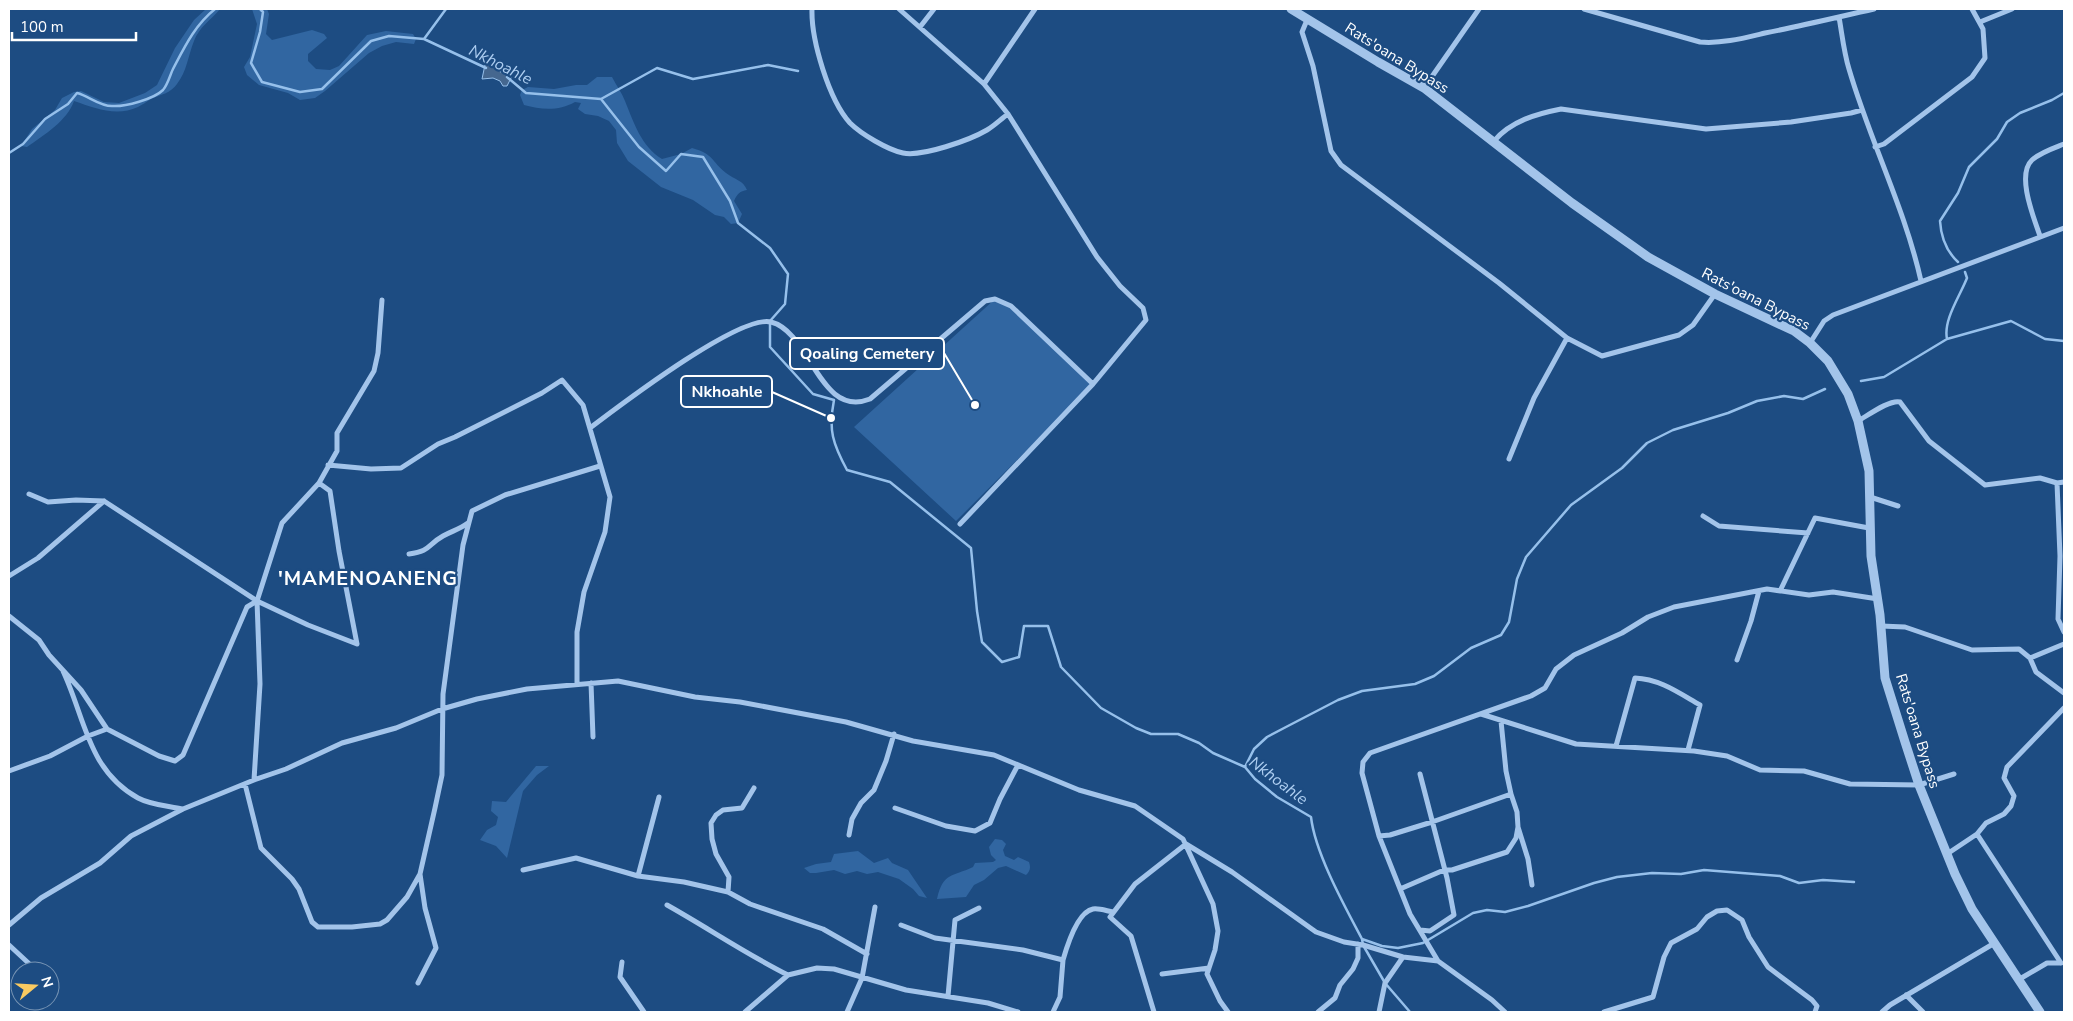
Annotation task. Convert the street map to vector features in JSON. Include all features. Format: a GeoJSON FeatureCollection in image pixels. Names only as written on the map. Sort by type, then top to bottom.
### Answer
{"type":"FeatureCollection","features":[{"type":"Feature","properties":{"kind":"street"},"geometry":{"type":"LineString","coordinates":[[812,9],[812,18],[821,62],[832,93],[850,123],[880,144],[903,153],[931,151],[986,130],[1008,114]]}},
{"type":"Feature","properties":{"kind":"street"},"geometry":{"type":"LineString","coordinates":[[899,9],[984,84],[1008,114],[1098,257],[1120,286],[1143,308],[1146,320],[1093,384],[960,524]]}},
{"type":"Feature","properties":{"kind":"street"},"geometry":{"type":"LineString","coordinates":[[920,27],[934,9]]}},
{"type":"Feature","properties":{"kind":"street"},"geometry":{"type":"LineString","coordinates":[[984,84],[1035,9]]}},
{"type":"Feature","properties":{"kind":"street"},"geometry":{"type":"LineString","coordinates":[[1424,88],[1479,9]]}},
{"type":"Feature","properties":{"kind":"street"},"geometry":{"type":"LineString","coordinates":[[1584,9],[1700,42],[1710,43],[1728,41],[1874,9]]}},
{"type":"Feature","properties":{"kind":"street"},"geometry":{"type":"LineString","coordinates":[[1875,147],[1884,144],[1972,77],[1985,58],[1983,29],[1972,9]]}},
{"type":"Feature","properties":{"kind":"street"},"geometry":{"type":"LineString","coordinates":[[1980,22],[2012,9]]}},
{"type":"Feature","properties":{"kind":"street","name":"Rats'oana Bypass"},"geometry":{"type":"LineString","coordinates":[[1297,10],[1307,20],[1424,88],[1572,203],[1640,251],[1715,294],[1794,331],[1810,343],[1828,361],[1848,394],[1858,421],[1869,471],[1871,556],[1878,599],[1885,678],[1919,785],[1972,909],[1993,944],[2040,1012]]}},
{"type":"Feature","properties":{"kind":"street"},"geometry":{"type":"LineString","coordinates":[[1838,17],[1848,67],[1875,147],[1899,209],[1921,281]]}},
{"type":"Feature","properties":{"kind":"street"},"geometry":{"type":"LineString","coordinates":[[1307,20],[1302,32],[1313,66],[1331,151],[1341,165],[1499,283],[1567,338],[1602,356],[1679,335],[1693,325],[1715,294]]}},
{"type":"Feature","properties":{"kind":"street"},"geometry":{"type":"LineString","coordinates":[[1494,141],[1501,133],[1524,120],[1542,113],[1561,109],[1706,129],[1791,122],[1862,110]]}},
{"type":"Feature","properties":{"kind":"street"},"geometry":{"type":"LineString","coordinates":[[2040,236],[2025,182],[2027,169],[2031,161],[2041,154],[2064,144]]}},
{"type":"Feature","properties":{"kind":"street"},"geometry":{"type":"LineString","coordinates":[[1810,343],[1824,321],[1833,315],[2064,228]]}},
{"type":"Feature","properties":{"kind":"street"},"geometry":{"type":"LineString","coordinates":[[590,428],[663,374],[723,338],[760,322],[770,321],[789,330],[829,389],[848,402],[862,402],[870,399],[984,302],[995,299],[1011,306],[1093,384]]}},
{"type":"Feature","properties":{"kind":"street"},"geometry":{"type":"LineString","coordinates":[[254,780],[260,684],[257,601],[282,523],[319,483],[337,451],[337,433],[374,371],[378,353],[382,300]]}},
{"type":"Feature","properties":{"kind":"street"},"geometry":{"type":"LineString","coordinates":[[1509,458],[1534,398],[1567,338]]}},
{"type":"Feature","properties":{"kind":"street"},"geometry":{"type":"LineString","coordinates":[[328,465],[401,468],[438,444],[542,393],[562,380],[584,406],[610,497],[605,532],[584,592],[577,632],[577,684]]}},
{"type":"Feature","properties":{"kind":"street"},"geometry":{"type":"LineString","coordinates":[[1858,421],[1884,406],[1896,401],[1900,402],[1930,441],[1985,485],[2040,478],[2057,484],[2064,482]]}},
{"type":"Feature","properties":{"kind":"street"},"geometry":{"type":"LineString","coordinates":[[245,784],[261,848],[292,878],[299,889],[312,922],[318,927],[380,924],[387,920],[407,897],[420,874],[442,775],[442,710],[463,545],[472,511],[504,495],[600,466]]}},
{"type":"Feature","properties":{"kind":"street"},"geometry":{"type":"LineString","coordinates":[[29,494],[48,502],[104,501],[257,601],[308,626],[357,644],[339,551],[330,491],[319,483]]}},
{"type":"Feature","properties":{"kind":"street"},"geometry":{"type":"LineString","coordinates":[[2057,484],[2060,556],[2058,619],[2064,632]]}},
{"type":"Feature","properties":{"kind":"street"},"geometry":{"type":"LineString","coordinates":[[1870,497],[1898,506]]}},
{"type":"Feature","properties":{"kind":"street"},"geometry":{"type":"LineString","coordinates":[[9,576],[38,558],[104,501]]}},
{"type":"Feature","properties":{"kind":"street"},"geometry":{"type":"LineString","coordinates":[[1702,516],[1719,526],[1808,533]]}},
{"type":"Feature","properties":{"kind":"street"},"geometry":{"type":"LineString","coordinates":[[1780,591],[1815,518],[1870,528]]}},
{"type":"Feature","properties":{"kind":"street"},"geometry":{"type":"LineString","coordinates":[[409,554],[423,552],[442,536],[460,530],[468,523]]}},
{"type":"Feature","properties":{"kind":"street"},"geometry":{"type":"LineString","coordinates":[[1505,1012],[1492,1000],[1438,961],[1410,914],[1379,836],[1362,773],[1364,762],[1370,753],[1531,696],[1545,688],[1556,669],[1574,655],[1622,633],[1648,617],[1674,607],[1767,589],[1809,595],[1833,592],[1878,599]]}},
{"type":"Feature","properties":{"kind":"street"},"geometry":{"type":"LineString","coordinates":[[1737,660],[1759,591]]}},
{"type":"Feature","properties":{"kind":"street"},"geometry":{"type":"LineString","coordinates":[[9,616],[39,640],[49,655],[81,690],[107,729],[160,756],[176,761],[183,755],[247,607],[257,601]]}},
{"type":"Feature","properties":{"kind":"street"},"geometry":{"type":"LineString","coordinates":[[1881,626],[1905,627],[1972,650],[2019,649],[2030,658],[2036,672],[2064,692]]}},
{"type":"Feature","properties":{"kind":"street"},"geometry":{"type":"LineString","coordinates":[[2030,658],[2064,644]]}},
{"type":"Feature","properties":{"kind":"street"},"geometry":{"type":"LineString","coordinates":[[62,669],[70,686],[92,749],[106,772],[138,798],[154,804],[183,809]]}},
{"type":"Feature","properties":{"kind":"street"},"geometry":{"type":"LineString","coordinates":[[1616,746],[1635,678],[1650,678],[1700,705],[1688,750]]}},
{"type":"Feature","properties":{"kind":"street"},"geometry":{"type":"LineString","coordinates":[[9,925],[41,898],[100,863],[131,836],[183,809],[254,780],[286,770],[342,743],[396,728],[477,699],[527,689],[618,681],[695,697],[772,707],[846,722],[894,734],[913,741],[994,755],[1079,790],[1134,806],[1183,839],[1186,844],[1213,904],[1218,931],[1215,950],[1207,974],[1228,1012]]}},
{"type":"Feature","properties":{"kind":"street"},"geometry":{"type":"LineString","coordinates":[[591,683],[593,737]]}},
{"type":"Feature","properties":{"kind":"street"},"geometry":{"type":"LineString","coordinates":[[1947,854],[1977,834],[1986,823],[2004,814],[2011,806],[2014,796],[2004,778],[2008,767],[2064,708]]}},
{"type":"Feature","properties":{"kind":"street"},"geometry":{"type":"LineString","coordinates":[[1481,714],[1576,744],[1688,750],[1727,756],[1760,770],[1804,771],[1850,784],[1919,785],[1954,774]]}},
{"type":"Feature","properties":{"kind":"street"},"geometry":{"type":"LineString","coordinates":[[1501,720],[1506,771],[1517,812],[1518,827],[1528,859],[1532,885]]}},
{"type":"Feature","properties":{"kind":"street"},"geometry":{"type":"LineString","coordinates":[[9,771],[50,756],[88,736],[107,729]]}},
{"type":"Feature","properties":{"kind":"street"},"geometry":{"type":"LineString","coordinates":[[849,835],[852,819],[860,803],[874,790],[886,761],[894,734]]}},
{"type":"Feature","properties":{"kind":"street"},"geometry":{"type":"LineString","coordinates":[[895,808],[946,826],[976,831],[990,823],[1018,765]]}},
{"type":"Feature","properties":{"kind":"street"},"geometry":{"type":"LineString","coordinates":[[1420,774],[1447,878],[1454,915],[1430,931],[1420,930]]}},
{"type":"Feature","properties":{"kind":"street"},"geometry":{"type":"LineString","coordinates":[[728,892],[729,877],[716,854],[712,839],[711,823],[716,815],[723,810],[742,808],[754,788]]}},
{"type":"Feature","properties":{"kind":"street"},"geometry":{"type":"LineString","coordinates":[[1379,836],[1390,835],[1432,822],[1511,794]]}},
{"type":"Feature","properties":{"kind":"street"},"geometry":{"type":"LineString","coordinates":[[638,876],[659,797]]}},
{"type":"Feature","properties":{"kind":"street"},"geometry":{"type":"LineString","coordinates":[[1400,889],[1444,870],[1452,870],[1507,852],[1516,838],[1518,827]]}},
{"type":"Feature","properties":{"kind":"street"},"geometry":{"type":"LineString","coordinates":[[1977,834],[2063,963]]}},
{"type":"Feature","properties":{"kind":"street"},"geometry":{"type":"LineString","coordinates":[[1154,1012],[1131,936],[1110,917],[1135,884],[1186,844]]}},
{"type":"Feature","properties":{"kind":"street"},"geometry":{"type":"LineString","coordinates":[[1186,844],[1232,872],[1316,932],[1344,942],[1358,944],[1403,957],[1438,961]]}},
{"type":"Feature","properties":{"kind":"street"},"geometry":{"type":"LineString","coordinates":[[523,870],[576,858],[638,876],[684,882],[728,892],[750,904],[823,929],[867,954]]}},
{"type":"Feature","properties":{"kind":"street"},"geometry":{"type":"LineString","coordinates":[[418,983],[436,948],[425,908],[420,874]]}},
{"type":"Feature","properties":{"kind":"street"},"geometry":{"type":"LineString","coordinates":[[667,905],[716,932],[746,953],[788,974]]}},
{"type":"Feature","properties":{"kind":"street"},"geometry":{"type":"LineString","coordinates":[[847,1012],[862,978],[875,907]]}},
{"type":"Feature","properties":{"kind":"street"},"geometry":{"type":"LineString","coordinates":[[948,996],[955,920],[979,908]]}},
{"type":"Feature","properties":{"kind":"street"},"geometry":{"type":"LineString","coordinates":[[1054,1012],[1060,997],[1063,960],[1077,924],[1086,911],[1094,908],[1113,912]]}},
{"type":"Feature","properties":{"kind":"street"},"geometry":{"type":"LineString","coordinates":[[1604,1012],[1653,997],[1664,957],[1671,943],[1697,929],[1707,917],[1717,911],[1727,910],[1742,920],[1768,967],[1812,1000],[1817,1006],[1815,1012]]}},
{"type":"Feature","properties":{"kind":"street"},"geometry":{"type":"LineString","coordinates":[[901,925],[924,934],[952,941],[1023,950],[1063,960]]}},
{"type":"Feature","properties":{"kind":"street"},"geometry":{"type":"LineString","coordinates":[[1318,1012],[1335,998],[1340,985],[1353,970],[1358,958],[1358,944]]}},
{"type":"Feature","properties":{"kind":"street"},"geometry":{"type":"LineString","coordinates":[[1882,1012],[1906,995],[1993,944]]}},
{"type":"Feature","properties":{"kind":"street"},"geometry":{"type":"LineString","coordinates":[[9,945],[26,961]]}},
{"type":"Feature","properties":{"kind":"street"},"geometry":{"type":"LineString","coordinates":[[1379,1012],[1385,983],[1403,957]]}},
{"type":"Feature","properties":{"kind":"street"},"geometry":{"type":"LineString","coordinates":[[622,962],[620,977],[644,1012]]}},
{"type":"Feature","properties":{"kind":"street"},"geometry":{"type":"LineString","coordinates":[[2018,980],[2047,963],[2063,963]]}},
{"type":"Feature","properties":{"kind":"street"},"geometry":{"type":"LineString","coordinates":[[745,1012],[788,974],[816,968],[834,969],[906,990],[988,1003],[1018,1012]]}},
{"type":"Feature","properties":{"kind":"street"},"geometry":{"type":"LineString","coordinates":[[1162,974],[1209,968]]}},
{"type":"Feature","properties":{"kind":"street"},"geometry":{"type":"LineString","coordinates":[[1906,995],[1923,1012]]}},
{"type":"Feature","properties":{"kind":"shaded area"},"geometry":{"type":"Polygon","coordinates":[[[206,9],[220,9],[196,36],[183,74],[172,90],[138,107],[122,111],[106,110],[74,101],[66,115],[54,127],[27,147],[21,146],[32,129],[55,110],[62,98],[74,92],[81,91],[104,102],[119,103],[145,93],[157,85],[175,48],[194,20],[206,9]]]}},
{"type":"Feature","properties":{"kind":"shaded area"},"geometry":{"type":"Polygon","coordinates":[[[252,9],[267,9],[269,14],[266,34],[272,40],[312,30],[324,34],[327,38],[308,54],[308,61],[316,69],[330,70],[339,66],[367,35],[386,31],[413,34],[416,39],[414,44],[396,42],[382,46],[369,53],[315,98],[300,100],[288,93],[259,85],[247,75],[244,67],[250,57],[257,24],[252,9]]]}},
{"type":"Feature","properties":{"kind":"shaded area"},"geometry":{"type":"Polygon","coordinates":[[[486,60],[503,68],[500,72],[508,70],[513,74],[507,86],[503,86],[500,81],[493,78],[482,79],[486,60]]]}},
{"type":"Feature","properties":{"kind":"shaded area"},"geometry":{"type":"Polygon","coordinates":[[[597,77],[612,77],[643,141],[655,154],[662,159],[681,154],[692,148],[699,150],[708,155],[726,173],[743,184],[747,190],[739,193],[734,201],[742,214],[738,223],[731,224],[724,217],[715,215],[693,200],[661,187],[628,161],[617,143],[616,130],[609,121],[598,116],[585,114],[578,109],[581,103],[575,102],[563,107],[550,109],[537,108],[524,105],[520,95],[522,90],[528,87],[554,89],[587,85],[597,77]]]}},
{"type":"Feature","properties":{"kind":"shaded area"},"geometry":{"type":"Polygon","coordinates":[[[995,299],[1011,306],[1093,384],[956,521],[854,427],[995,299]]]}},
{"type":"Feature","properties":{"kind":"shaded area"},"geometry":{"type":"Polygon","coordinates":[[[536,766],[549,766],[537,775],[523,791],[507,858],[496,846],[480,840],[487,830],[496,825],[498,817],[491,811],[492,801],[506,802],[536,766]]]}},
{"type":"Feature","properties":{"kind":"shaded area"},"geometry":{"type":"Polygon","coordinates":[[[995,839],[1002,840],[1006,844],[1003,850],[1005,856],[1014,860],[1018,857],[1029,862],[1030,869],[1026,875],[1006,866],[998,868],[984,880],[974,885],[966,897],[937,899],[942,884],[949,877],[973,867],[975,863],[993,862],[996,860],[991,855],[989,847],[995,839]]]}},
{"type":"Feature","properties":{"kind":"shaded area"},"geometry":{"type":"Polygon","coordinates":[[[858,851],[874,863],[888,858],[892,863],[908,870],[927,898],[919,896],[899,879],[878,872],[867,874],[857,871],[845,874],[834,870],[810,873],[804,868],[831,862],[834,854],[858,851]]]}},
{"type":"Feature","properties":{"kind":"waterway","name":"Nkhoahle"},"geometry":{"type":"LineString","coordinates":[[9,153],[23,144],[45,119],[68,104],[77,93],[107,106],[139,102],[159,93],[166,85],[191,36],[215,9]]}},
{"type":"Feature","properties":{"kind":"waterway","name":"Nkhoahle"},"geometry":{"type":"LineString","coordinates":[[260,9],[263,12],[260,32],[251,63],[262,82],[300,92],[322,89],[371,41],[389,36],[424,39],[486,68]]}},
{"type":"Feature","properties":{"kind":"waterway"},"geometry":{"type":"LineString","coordinates":[[424,39],[446,9]]}},
{"type":"Feature","properties":{"kind":"waterway"},"geometry":{"type":"LineString","coordinates":[[601,99],[657,68],[693,79],[768,65],[798,71]]}},
{"type":"Feature","properties":{"kind":"waterway","name":"Nkhoahle"},"geometry":{"type":"LineString","coordinates":[[507,77],[526,93],[601,99],[639,147],[666,171],[681,154],[703,157],[730,201],[738,223],[770,248],[788,274],[785,304],[770,321],[770,347],[813,394],[834,400],[832,411],[833,436],[847,470],[890,482],[971,548],[982,642],[1002,662],[1019,657],[1024,626],[1048,626],[1061,667],[1101,708],[1136,728],[1151,734],[1178,734],[1199,743],[1213,753],[1245,767],[1255,779],[1277,797],[1311,817],[1324,863],[1362,939],[1363,945],[1385,983],[1410,1012]]}},
{"type":"Feature","properties":{"kind":"waterway"},"geometry":{"type":"LineString","coordinates":[[1958,262],[1950,253],[1945,243],[1940,221],[1958,193],[1969,167],[1997,139],[2007,122],[2020,113],[2064,93]]}},
{"type":"Feature","properties":{"kind":"waterway"},"geometry":{"type":"LineString","coordinates":[[1947,339],[1947,324],[1967,278],[1965,272]]}},
{"type":"Feature","properties":{"kind":"waterway"},"geometry":{"type":"LineString","coordinates":[[1861,381],[1884,377],[1947,339],[2011,321],[2045,339],[2064,341]]}},
{"type":"Feature","properties":{"kind":"waterway"},"geometry":{"type":"LineString","coordinates":[[1245,767],[1254,749],[1267,737],[1338,700],[1362,691],[1415,684],[1434,676],[1471,648],[1501,635],[1509,622],[1517,579],[1526,557],[1571,505],[1622,468],[1647,443],[1673,430],[1728,413],[1757,401],[1784,396],[1803,399],[1825,389]]}},
{"type":"Feature","properties":{"kind":"waterway"},"geometry":{"type":"LineString","coordinates":[[1362,939],[1382,946],[1398,948],[1423,943],[1473,913],[1487,910],[1505,912],[1617,877],[1652,873],[1681,874],[1704,870],[1780,876],[1799,883],[1823,880],[1854,882]]}},
{"type":"Feature","properties":{"kind":"place","name":"Qoaling Cemetery"},"geometry":{"type":"Point","coordinates":[975,405]}},
{"type":"Feature","properties":{"kind":"place","name":"Nkhoahle"},"geometry":{"type":"Point","coordinates":[831,418]}},
{"type":"Feature","properties":{"kind":"district","name":"'MAMENOANENG"},"geometry":{"type":"Point","coordinates":[368,578]}}]}
